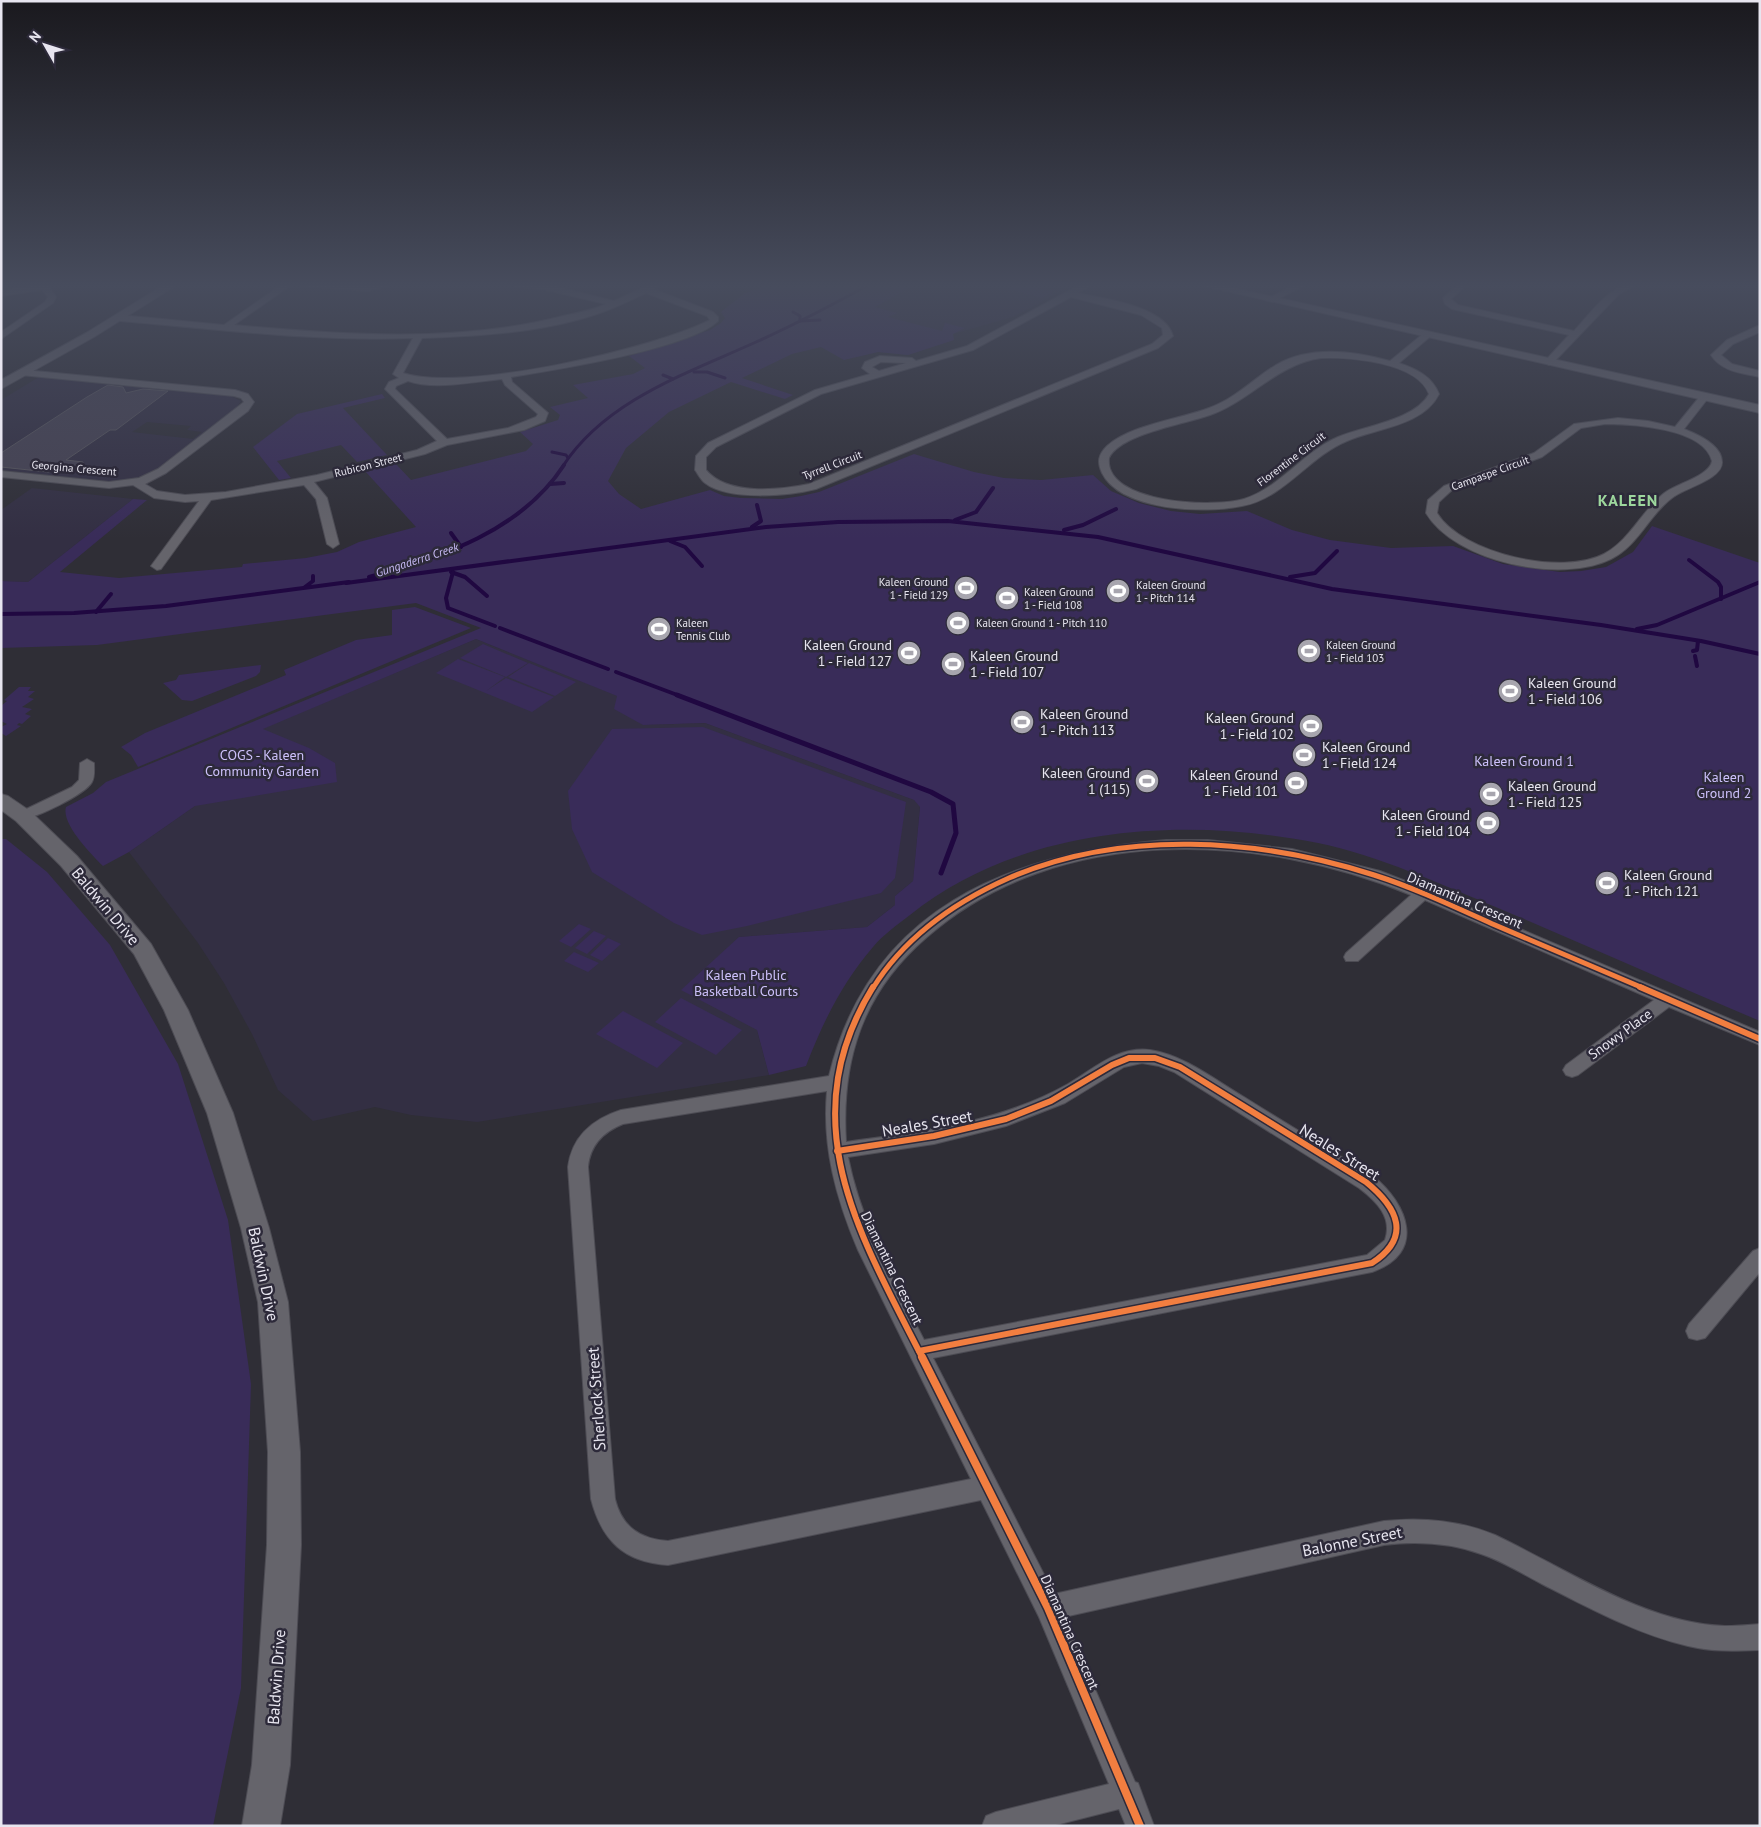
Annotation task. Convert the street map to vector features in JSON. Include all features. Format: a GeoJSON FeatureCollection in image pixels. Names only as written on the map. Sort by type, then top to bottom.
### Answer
{"type":"FeatureCollection","features":[{"type":"Feature","properties":{"kind":"main road","name":"Baldwin Drive"},"geometry":{"type":"LineString","coordinates":[[1,800],[23,816],[69,861],[143,950],[180,1019],[226,1133],[255,1228],[273,1302],[284,1452],[284,1546],[271,1765],[261,1826]]}},
{"type":"Feature","properties":{"kind":"street"},"geometry":{"type":"LineString","coordinates":[[1,385],[32,368]]}},
{"type":"Feature","properties":{"kind":"street"},"geometry":{"type":"LineString","coordinates":[[400,368],[398,372],[404,379]]}},
{"type":"Feature","properties":{"kind":"street"},"geometry":{"type":"LineString","coordinates":[[444,442],[390,389],[392,384],[404,379],[423,381],[505,375],[551,368]]}},
{"type":"Feature","properties":{"kind":"street"},"geometry":{"type":"LineString","coordinates":[[867,368],[878,374]]}},
{"type":"Feature","properties":{"kind":"street","name":"Tyrrell Circuit"},"geometry":{"type":"LineString","coordinates":[[900,368],[810,395],[718,442],[701,456],[700,469],[716,483],[748,492],[786,492],[812,487],[1101,368]]}},
{"type":"Feature","properties":{"kind":"street","name":"Florentine Circuit"},"geometry":{"type":"LineString","coordinates":[[1281,368],[1222,407],[1119,442],[1109,450],[1104,458],[1106,471],[1124,489],[1140,496],[1170,504],[1213,507],[1252,501],[1266,495],[1331,444],[1414,413],[1429,405],[1434,394],[1428,383],[1414,373],[1402,368]]}},
{"type":"Feature","properties":{"kind":"street"},"geometry":{"type":"LineString","coordinates":[[1577,368],[1760,409]]}},
{"type":"Feature","properties":{"kind":"street"},"geometry":{"type":"LineString","coordinates":[[1740,368],[1760,374]]}},
{"type":"Feature","properties":{"kind":"street","name":"Georgina Crescent"},"geometry":{"type":"LineString","coordinates":[[1,474],[109,485],[135,482],[162,471],[248,404],[247,398],[230,392],[24,373]]}},
{"type":"Feature","properties":{"kind":"street","name":"Rubicon Street"},"geometry":{"type":"LineString","coordinates":[[135,482],[140,490],[151,494],[207,498],[250,494],[420,452],[444,442],[465,440],[521,426],[543,418],[542,411],[507,382],[505,375]]}},
{"type":"Feature","properties":{"kind":"street"},"geometry":{"type":"LineString","coordinates":[[1677,431],[1704,397]]}},
{"type":"Feature","properties":{"kind":"street","name":"Campaspe Circuit"},"geometry":{"type":"LineString","coordinates":[[1622,421],[1650,424],[1677,431],[1709,448],[1717,460],[1716,467],[1711,473],[1667,497],[1621,548],[1604,559],[1581,564],[1554,565],[1500,557],[1456,538],[1442,528],[1433,513],[1433,503],[1443,491],[1538,455],[1573,428],[1583,424],[1622,421]]}},
{"type":"Feature","properties":{"kind":"street"},"geometry":{"type":"LineString","coordinates":[[306,480],[321,500],[333,544]]}},
{"type":"Feature","properties":{"kind":"street"},"geometry":{"type":"LineString","coordinates":[[157,566],[207,498]]}},
{"type":"Feature","properties":{"kind":"street"},"geometry":{"type":"LineString","coordinates":[[23,816],[76,790],[86,781],[88,763]]}},
{"type":"Feature","properties":{"kind":"street","name":"Diamantina Crescent"},"geometry":{"type":"LineString","coordinates":[[1140,1826],[1128,1793],[1048,1608],[856,1225],[841,1176],[834,1112],[837,1082],[847,1039],[876,982],[903,949],[953,908],[992,886],[1034,869],[1078,856],[1122,849],[1173,845],[1223,846],[1273,851],[1323,861],[1373,875],[1422,894],[1760,1038]]}},
{"type":"Feature","properties":{"kind":"street"},"geometry":{"type":"LineString","coordinates":[[1352,957],[1422,894]]}},
{"type":"Feature","properties":{"kind":"street","name":"Snowy Place"},"geometry":{"type":"LineString","coordinates":[[1572,1070],[1668,999]]}},
{"type":"Feature","properties":{"kind":"street","name":"Neales Street"},"geometry":{"type":"LineString","coordinates":[[837,1151],[954,1131],[1004,1120],[1070,1092],[1113,1063],[1128,1058],[1146,1057],[1164,1060],[1180,1067],[1366,1182],[1382,1195],[1396,1218],[1398,1234],[1392,1248],[1372,1263],[919,1351]]}},
{"type":"Feature","properties":{"kind":"street","name":"Sherlock Street"},"geometry":{"type":"LineString","coordinates":[[837,1082],[631,1114],[604,1125],[584,1144],[578,1167],[603,1499],[608,1518],[619,1535],[632,1545],[647,1551],[668,1553],[989,1488]]}},
{"type":"Feature","properties":{"kind":"street"},"geometry":{"type":"LineString","coordinates":[[1697,1331],[1760,1257]]}},
{"type":"Feature","properties":{"kind":"street","name":"Balonne Street"},"geometry":{"type":"LineString","coordinates":[[1048,1608],[1384,1533],[1423,1530],[1465,1536],[1486,1543],[1632,1615],[1678,1633],[1723,1640],[1760,1637]]}},
{"type":"Feature","properties":{"kind":"street"},"geometry":{"type":"LineString","coordinates":[[996,1826],[1128,1793]]}},
{"type":"Feature","properties":{"kind":"shaded area"},"geometry":{"type":"Polygon","coordinates":[[[39,377],[229,395],[241,401],[235,410],[156,471],[140,478],[105,482],[1,470],[1,400],[39,377]],[[147,422],[132,432],[193,439],[202,432],[187,430],[191,426],[147,422]]]}},
{"type":"Feature","properties":{"kind":"shaded area"},"geometry":{"type":"Polygon","coordinates":[[[32,488],[133,499],[28,582],[1,581],[1,510],[32,488]]]}},
{"type":"Feature","properties":{"kind":"shaded area"},"geometry":{"type":"Polygon","coordinates":[[[476,639],[618,696],[643,725],[705,723],[914,800],[920,806],[913,881],[895,896],[895,905],[867,927],[739,937],[757,1030],[769,1075],[477,1122],[411,1115],[375,1107],[313,1121],[278,1090],[252,1034],[224,983],[198,943],[129,852],[195,806],[197,756],[476,639]]]}},
{"type":"Feature","properties":{"kind":"green space"},"geometry":{"type":"Polygon","coordinates":[[[644,368],[762,368],[742,378],[793,395],[785,399],[731,382],[669,412],[626,448],[608,481],[619,494],[641,509],[710,490],[724,496],[741,498],[782,499],[801,496],[819,492],[914,454],[974,472],[1004,478],[1041,480],[1093,475],[1111,491],[1139,503],[1171,511],[1200,514],[1247,511],[1292,530],[1330,540],[1391,548],[1453,546],[1503,564],[1560,572],[1606,567],[1633,552],[1652,526],[1760,563],[1760,1021],[1410,871],[1364,855],[1318,843],[1266,835],[1212,830],[1158,830],[1105,836],[1052,846],[1001,862],[954,885],[910,915],[873,947],[852,975],[834,1004],[806,1066],[769,1075],[757,1030],[681,990],[739,937],[867,927],[895,905],[895,896],[913,881],[920,807],[914,800],[705,723],[643,725],[614,709],[617,696],[476,639],[263,729],[309,748],[335,763],[337,782],[195,806],[129,852],[103,866],[78,839],[68,822],[66,807],[93,793],[106,782],[481,628],[416,603],[97,645],[1,648],[1,581],[28,582],[133,499],[147,500],[60,572],[119,578],[242,567],[243,564],[306,558],[337,552],[359,542],[416,527],[365,471],[395,463],[411,480],[526,451],[533,444],[520,432],[558,420],[560,415],[550,407],[588,398],[573,385],[633,374],[644,368]]]}},
{"type":"Feature","properties":{"kind":"green space"},"geometry":{"type":"Polygon","coordinates":[[[382,394],[385,398],[343,408],[387,455],[357,462],[341,445],[277,461],[291,478],[279,480],[253,447],[297,414],[382,394]]]}},
{"type":"Feature","properties":{"kind":"green space"},"geometry":{"type":"Polygon","coordinates":[[[415,607],[471,628],[138,767],[131,755],[121,747],[145,733],[286,675],[284,670],[356,640],[392,635],[392,610],[415,607]]]}},
{"type":"Feature","properties":{"kind":"green space"},"geometry":{"type":"Polygon","coordinates":[[[483,644],[528,663],[506,677],[460,658],[483,644]]]}},
{"type":"Feature","properties":{"kind":"green space"},"geometry":{"type":"Polygon","coordinates":[[[458,659],[505,677],[486,691],[506,678],[554,697],[532,712],[436,673],[458,659]]]}},
{"type":"Feature","properties":{"kind":"green space"},"geometry":{"type":"Polygon","coordinates":[[[529,663],[576,682],[555,696],[508,677],[529,663]]]}},
{"type":"Feature","properties":{"kind":"green space"},"geometry":{"type":"Polygon","coordinates":[[[261,665],[260,672],[256,676],[192,701],[182,700],[163,683],[176,680],[179,675],[261,665]]]}},
{"type":"Feature","properties":{"kind":"green space"},"geometry":{"type":"Polygon","coordinates":[[[19,687],[31,687],[28,691],[35,691],[28,697],[34,699],[22,707],[32,709],[25,714],[31,716],[22,724],[19,723],[17,725],[21,726],[6,736],[1,733],[1,727],[7,724],[1,721],[1,706],[7,701],[4,700],[19,687]]]}},
{"type":"Feature","properties":{"kind":"green space"},"geometry":{"type":"Polygon","coordinates":[[[703,727],[906,802],[895,878],[881,893],[747,926],[702,935],[674,923],[592,872],[572,829],[568,791],[612,729],[703,727]]]}},
{"type":"Feature","properties":{"kind":"green space"},"geometry":{"type":"Polygon","coordinates":[[[1,839],[6,839],[47,872],[110,945],[178,1064],[228,1220],[251,1384],[241,1688],[213,1826],[1,1826],[1,839]]]}},
{"type":"Feature","properties":{"kind":"green space"},"geometry":{"type":"Polygon","coordinates":[[[579,924],[591,929],[571,947],[559,941],[579,924]]]}},
{"type":"Feature","properties":{"kind":"green space"},"geometry":{"type":"Polygon","coordinates":[[[594,931],[606,936],[587,954],[575,948],[594,931]]]}},
{"type":"Feature","properties":{"kind":"green space"},"geometry":{"type":"Polygon","coordinates":[[[608,938],[621,944],[602,961],[590,955],[608,938]]]}},
{"type":"Feature","properties":{"kind":"green space"},"geometry":{"type":"Polygon","coordinates":[[[574,952],[599,963],[588,972],[564,961],[574,952]]]}},
{"type":"Feature","properties":{"kind":"green space"},"geometry":{"type":"Polygon","coordinates":[[[681,998],[742,1030],[716,1055],[655,1022],[681,998]]]}},
{"type":"Feature","properties":{"kind":"green space"},"geometry":{"type":"Polygon","coordinates":[[[623,1011],[683,1043],[657,1068],[596,1034],[623,1011]]]}},
{"type":"Feature","properties":{"kind":"building"},"geometry":{"type":"Polygon","coordinates":[[[108,385],[123,387],[126,393],[143,389],[168,391],[116,430],[110,430],[66,460],[83,462],[83,464],[48,472],[1,467],[1,453],[108,385]]]}},
{"type":"Feature","properties":{"kind":"waterway","name":"Gungaderra Creek"},"geometry":{"type":"LineString","coordinates":[[673,379],[696,368]]}},
{"type":"Feature","properties":{"kind":"waterway"},"geometry":{"type":"LineString","coordinates":[[694,372],[707,372],[725,378]]}},
{"type":"Feature","properties":{"kind":"waterway"},"geometry":{"type":"LineString","coordinates":[[663,375],[673,379]]}},
{"type":"Feature","properties":{"kind":"waterway","name":"Gungaderra Creek"},"geometry":{"type":"LineString","coordinates":[[563,466],[581,443],[602,423],[625,406],[673,379]]}},
{"type":"Feature","properties":{"kind":"waterway"},"geometry":{"type":"LineString","coordinates":[[552,452],[566,455],[568,458]]}},
{"type":"Feature","properties":{"kind":"waterway","name":"Gungaderra Creek"},"geometry":{"type":"LineString","coordinates":[[460,546],[503,524],[526,508],[546,488],[564,465]]}},
{"type":"Feature","properties":{"kind":"waterway"},"geometry":{"type":"LineString","coordinates":[[550,484],[564,483]]}},
{"type":"Feature","properties":{"kind":"waterway"},"geometry":{"type":"LineString","coordinates":[[955,520],[976,512],[993,488]]}},
{"type":"Feature","properties":{"kind":"waterway"},"geometry":{"type":"LineString","coordinates":[[752,527],[761,521],[757,505]]}},
{"type":"Feature","properties":{"kind":"waterway"},"geometry":{"type":"LineString","coordinates":[[1064,530],[1083,525],[1116,509]]}},
{"type":"Feature","properties":{"kind":"waterway"},"geometry":{"type":"LineString","coordinates":[[346,583],[766,527],[838,522],[948,521],[1098,537],[1332,589],[1601,625],[1701,641],[1760,654]]}},
{"type":"Feature","properties":{"kind":"waterway"},"geometry":{"type":"LineString","coordinates":[[451,533],[460,546]]}},
{"type":"Feature","properties":{"kind":"waterway"},"geometry":{"type":"LineString","coordinates":[[670,541],[685,547],[702,566]]}},
{"type":"Feature","properties":{"kind":"waterway","name":"Gungaderra Creek"},"geometry":{"type":"LineString","coordinates":[[369,577],[424,560],[460,546]]}},
{"type":"Feature","properties":{"kind":"waterway"},"geometry":{"type":"LineString","coordinates":[[1290,577],[1315,573],[1337,551]]}},
{"type":"Feature","properties":{"kind":"waterway"},"geometry":{"type":"LineString","coordinates":[[1689,560],[1718,582],[1721,587],[1721,598]]}},
{"type":"Feature","properties":{"kind":"waterway"},"geometry":{"type":"LineString","coordinates":[[453,573],[465,577],[487,596]]}},
{"type":"Feature","properties":{"kind":"waterway"},"geometry":{"type":"LineString","coordinates":[[453,573],[446,598],[448,608],[495,626]]}},
{"type":"Feature","properties":{"kind":"waterway"},"geometry":{"type":"LineString","coordinates":[[305,587],[313,581],[313,576]]}},
{"type":"Feature","properties":{"kind":"waterway","name":"Gungaderra Creek"},"geometry":{"type":"LineString","coordinates":[[97,611],[166,606],[349,582]]}},
{"type":"Feature","properties":{"kind":"waterway"},"geometry":{"type":"LineString","coordinates":[[1721,598],[1760,582]]}},
{"type":"Feature","properties":{"kind":"waterway"},"geometry":{"type":"LineString","coordinates":[[97,611],[111,594]]}},
{"type":"Feature","properties":{"kind":"waterway"},"geometry":{"type":"LineString","coordinates":[[1637,629],[1657,625],[1721,598]]}},
{"type":"Feature","properties":{"kind":"waterway","name":"Gungaderra Creek"},"geometry":{"type":"LineString","coordinates":[[1,614],[97,611]]}},
{"type":"Feature","properties":{"kind":"waterway"},"geometry":{"type":"LineString","coordinates":[[500,628],[608,669]]}},
{"type":"Feature","properties":{"kind":"waterway"},"geometry":{"type":"LineString","coordinates":[[1693,651],[1697,650],[1698,641]]}},
{"type":"Feature","properties":{"kind":"waterway"},"geometry":{"type":"LineString","coordinates":[[1695,656],[1697,666]]}},
{"type":"Feature","properties":{"kind":"waterway"},"geometry":{"type":"LineString","coordinates":[[616,672],[680,696]]}},
{"type":"Feature","properties":{"kind":"waterway"},"geometry":{"type":"LineString","coordinates":[[677,695],[931,792],[953,804],[956,833],[941,873]]}},
{"type":"Feature","properties":{"kind":"cycle path"},"geometry":{"type":"LineString","coordinates":[[1140,1826],[1048,1608],[868,1250],[843,1182],[837,1147],[835,1112],[838,1077],[846,1043],[859,1010],[879,978],[912,941],[931,924],[973,896],[1018,874],[1083,855],[1166,845],[1208,845],[1292,854],[1333,863],[1394,882],[1760,1039]]}},
{"type":"Feature","properties":{"kind":"cycle path"},"geometry":{"type":"LineString","coordinates":[[837,1151],[958,1132],[983,1126],[1044,1105],[1117,1062],[1136,1057],[1149,1057],[1180,1067],[1366,1182],[1386,1201],[1397,1223],[1397,1234],[1393,1245],[1385,1254],[1372,1263],[919,1351]]}},
{"type":"Feature","properties":{"kind":"place","name":"Kaleen Ground 1 - Field 129"},"geometry":{"type":"Point","coordinates":[966,588]}},
{"type":"Feature","properties":{"kind":"place","name":"Kaleen Ground 1 - Pitch 114"},"geometry":{"type":"Point","coordinates":[1118,591]}},
{"type":"Feature","properties":{"kind":"place","name":"Kaleen Ground 1 - Field 108"},"geometry":{"type":"Point","coordinates":[1007,598]}},
{"type":"Feature","properties":{"kind":"place","name":"Kaleen Ground 1 - Pitch 110"},"geometry":{"type":"Point","coordinates":[958,623]}},
{"type":"Feature","properties":{"kind":"place","name":"Kaleen Tennis Club"},"geometry":{"type":"Point","coordinates":[659,629]}},
{"type":"Feature","properties":{"kind":"place","name":"Kaleen Ground 1 - Field 103"},"geometry":{"type":"Point","coordinates":[1309,651]}},
{"type":"Feature","properties":{"kind":"place","name":"Kaleen Ground 1 - Field 127"},"geometry":{"type":"Point","coordinates":[909,653]}},
{"type":"Feature","properties":{"kind":"place","name":"Kaleen Ground 1 - Field 107"},"geometry":{"type":"Point","coordinates":[953,664]}},
{"type":"Feature","properties":{"kind":"place","name":"Kaleen Ground 1 - Field 106"},"geometry":{"type":"Point","coordinates":[1510,691]}},
{"type":"Feature","properties":{"kind":"place","name":"Kaleen Ground 1 - Pitch 113"},"geometry":{"type":"Point","coordinates":[1022,722]}},
{"type":"Feature","properties":{"kind":"place","name":"Kaleen Ground 1 - Field 102"},"geometry":{"type":"Point","coordinates":[1311,726]}},
{"type":"Feature","properties":{"kind":"place","name":"Kaleen Ground 1 - Field 124"},"geometry":{"type":"Point","coordinates":[1304,755]}},
{"type":"Feature","properties":{"kind":"place","name":"Kaleen Ground 1 (115)"},"geometry":{"type":"Point","coordinates":[1147,781]}},
{"type":"Feature","properties":{"kind":"place","name":"Kaleen Ground 1 - Field 101"},"geometry":{"type":"Point","coordinates":[1296,783]}},
{"type":"Feature","properties":{"kind":"place","name":"Kaleen Ground 1 - Field 125"},"geometry":{"type":"Point","coordinates":[1491,794]}},
{"type":"Feature","properties":{"kind":"place","name":"Kaleen Ground 1 - Field 104"},"geometry":{"type":"Point","coordinates":[1488,823]}},
{"type":"Feature","properties":{"kind":"place","name":"Kaleen Ground 1 - Pitch 121"},"geometry":{"type":"Point","coordinates":[1607,883]}},
{"type":"Feature","properties":{"kind":"district","name":"KALEEN"},"geometry":{"type":"Point","coordinates":[1628,500]}},
{"type":"Feature","properties":{"kind":"park label","name":"Kaleen Ground 1"},"geometry":{"type":"Point","coordinates":[1524,761]}},
{"type":"Feature","properties":{"kind":"park label","name":"COGS - Kaleen Community Garden"},"geometry":{"type":"Point","coordinates":[262,764]}},
{"type":"Feature","properties":{"kind":"park label","name":"Kaleen Ground 2"},"geometry":{"type":"Point","coordinates":[1724,786]}},
{"type":"Feature","properties":{"kind":"park label","name":"Kaleen Public Basketball Courts"},"geometry":{"type":"Point","coordinates":[746,984]}}]}
